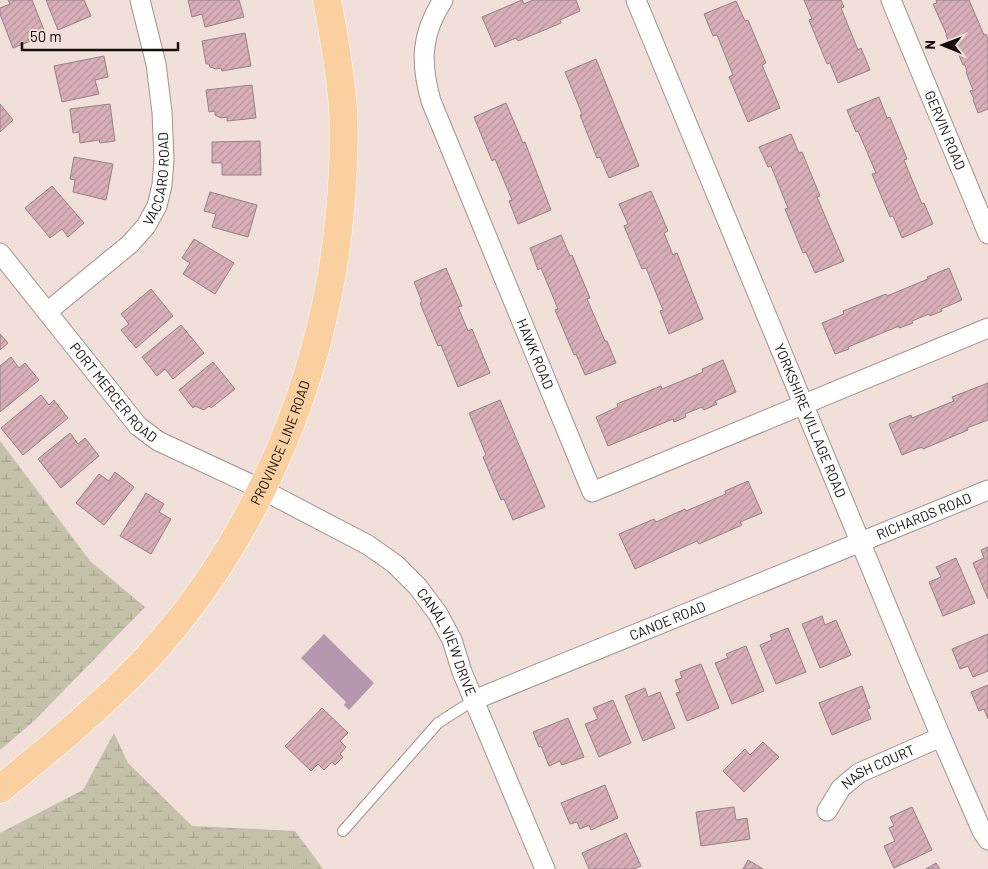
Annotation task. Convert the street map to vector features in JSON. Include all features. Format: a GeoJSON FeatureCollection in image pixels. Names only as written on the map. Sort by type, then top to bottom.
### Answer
{"type":"FeatureCollection","features":[{"type":"Feature","properties":{"kind":"main road","name":"PROVINCE LINE ROAD"},"geometry":{"type":"LineString","coordinates":[[0,789],[103,703],[150,654],[192,602],[230,546],[261,489],[285,438],[308,373],[325,310],[337,244],[343,174],[343,109],[337,56],[327,0]]}},
{"type":"Feature","properties":{"kind":"street","name":"VACCARO ROAD"},"geometry":{"type":"LineString","coordinates":[[47,312],[130,244],[146,226],[157,206],[162,185],[164,160],[162,112],[156,64],[140,0]]}},
{"type":"Feature","properties":{"kind":"street","name":"HAWK ROAD"},"geometry":{"type":"LineString","coordinates":[[443,0],[434,14],[426,36],[423,56],[425,80],[431,101],[592,492],[804,404]]}},
{"type":"Feature","properties":{"kind":"street","name":"YORKSHIRE VILLAGE ROAD"},"geometry":{"type":"LineString","coordinates":[[636,0],[941,738],[982,831],[988,840]]}},
{"type":"Feature","properties":{"kind":"street","name":"GERVIN ROAD"},"geometry":{"type":"LineString","coordinates":[[891,0],[988,234]]}},
{"type":"Feature","properties":{"kind":"street","name":"PORT MERCER ROAD"},"geometry":{"type":"LineString","coordinates":[[0,253],[138,426],[158,441],[261,489]]}},
{"type":"Feature","properties":{"kind":"street"},"geometry":{"type":"LineString","coordinates":[[804,404],[988,328]]}},
{"type":"Feature","properties":{"kind":"street","name":"CANAL VIEW DRIVE"},"geometry":{"type":"LineString","coordinates":[[261,489],[368,545],[395,564],[418,587],[438,614],[452,640],[474,700],[545,869]]}},
{"type":"Feature","properties":{"kind":"street","name":"RICHARDS ROAD"},"geometry":{"type":"LineString","coordinates":[[861,542],[988,490]]}},
{"type":"Feature","properties":{"kind":"street","name":"CANOE ROAD"},"geometry":{"type":"LineString","coordinates":[[474,700],[861,542]]}},
{"type":"Feature","properties":{"kind":"street","name":"NASH COURT"},"geometry":{"type":"LineString","coordinates":[[827,811],[841,788],[859,773],[941,738]]}},
{"type":"Feature","properties":{"kind":"lane"},"geometry":{"type":"LineString","coordinates":[[343,830],[438,723],[474,700]]}},
{"type":"Feature","properties":{"kind":"green space"},"geometry":{"type":"Polygon","coordinates":[[[0,441],[90,561],[145,607],[35,720],[0,750],[0,441]]]}},
{"type":"Feature","properties":{"kind":"green space"},"geometry":{"type":"Polygon","coordinates":[[[114,733],[128,763],[192,826],[295,831],[323,869],[0,869],[0,833],[83,790],[114,733]]]}},
{"type":"Feature","properties":{"kind":"shaded area"},"geometry":{"type":"Polygon","coordinates":[[[324,634],[374,683],[349,710],[344,705],[346,702],[301,658],[324,634]]]}},
{"type":"Feature","properties":{"kind":"building"},"geometry":{"type":"Polygon","coordinates":[[[8,0],[32,0],[46,35],[13,48],[0,14],[0,8],[10,4],[8,0]]]}},
{"type":"Feature","properties":{"kind":"building"},"geometry":{"type":"Polygon","coordinates":[[[46,0],[84,0],[91,16],[58,30],[46,0]]]}},
{"type":"Feature","properties":{"kind":"building"},"geometry":{"type":"Polygon","coordinates":[[[188,0],[239,0],[244,17],[205,27],[202,14],[192,17],[188,0]]]}},
{"type":"Feature","properties":{"kind":"building"},"geometry":{"type":"Polygon","coordinates":[[[522,0],[524,4],[533,0],[576,0],[580,11],[560,20],[561,23],[518,41],[516,38],[495,47],[482,17],[522,0]]]}},
{"type":"Feature","properties":{"kind":"building"},"geometry":{"type":"Polygon","coordinates":[[[804,0],[841,0],[844,7],[841,8],[858,50],[861,48],[870,70],[838,83],[830,63],[827,64],[809,20],[812,19],[804,0]]]}},
{"type":"Feature","properties":{"kind":"building"},"geometry":{"type":"Polygon","coordinates":[[[936,0],[969,0],[984,35],[986,34],[988,39],[988,109],[978,113],[970,91],[973,90],[965,65],[963,65],[956,48],[952,50],[933,4],[937,3],[936,0]]]}},
{"type":"Feature","properties":{"kind":"building"},"geometry":{"type":"Polygon","coordinates":[[[736,1],[745,21],[748,20],[766,63],[762,65],[780,108],[748,122],[729,77],[733,75],[717,35],[713,36],[704,14],[736,1]]]}},
{"type":"Feature","properties":{"kind":"building"},"geometry":{"type":"Polygon","coordinates":[[[245,33],[251,66],[222,71],[221,68],[216,69],[206,64],[202,41],[245,33]]]}},
{"type":"Feature","properties":{"kind":"building"},"geometry":{"type":"Polygon","coordinates":[[[104,56],[108,77],[95,80],[99,94],[62,102],[54,66],[104,56]]]}},
{"type":"Feature","properties":{"kind":"building"},"geometry":{"type":"Polygon","coordinates":[[[596,59],[639,166],[609,178],[600,157],[597,158],[565,72],[596,59]]]}},
{"type":"Feature","properties":{"kind":"building"},"geometry":{"type":"Polygon","coordinates":[[[252,85],[256,118],[227,121],[227,117],[221,118],[215,115],[215,111],[209,112],[206,90],[252,85]]]}},
{"type":"Feature","properties":{"kind":"building"},"geometry":{"type":"Polygon","coordinates":[[[879,97],[887,118],[890,117],[907,159],[904,160],[922,204],[924,203],[933,224],[902,238],[893,216],[890,217],[872,174],[876,173],[847,110],[879,97]]]}},
{"type":"Feature","properties":{"kind":"building"},"geometry":{"type":"Polygon","coordinates":[[[506,103],[523,143],[525,142],[551,210],[518,224],[509,201],[512,200],[495,159],[492,161],[474,117],[506,103]]]}},
{"type":"Feature","properties":{"kind":"building"},"geometry":{"type":"Polygon","coordinates":[[[0,104],[13,120],[0,132],[0,104]]]}},
{"type":"Feature","properties":{"kind":"building"},"geometry":{"type":"Polygon","coordinates":[[[110,104],[115,141],[100,143],[99,140],[80,143],[79,132],[73,133],[70,109],[110,104]]]}},
{"type":"Feature","properties":{"kind":"building"},"geometry":{"type":"Polygon","coordinates":[[[791,134],[799,153],[802,152],[820,196],[817,197],[844,261],[815,273],[806,252],[803,253],[785,209],[788,208],[771,166],[768,167],[759,147],[791,134]]]}},
{"type":"Feature","properties":{"kind":"building"},"geometry":{"type":"Polygon","coordinates":[[[260,141],[261,175],[222,175],[222,163],[212,163],[212,142],[260,141]]]}},
{"type":"Feature","properties":{"kind":"building"},"geometry":{"type":"Polygon","coordinates":[[[74,157],[113,164],[106,200],[73,192],[75,180],[70,179],[74,157]]]}},
{"type":"Feature","properties":{"kind":"building"},"geometry":{"type":"Polygon","coordinates":[[[52,186],[84,223],[68,237],[62,229],[50,238],[25,208],[52,186]]]}},
{"type":"Feature","properties":{"kind":"building"},"geometry":{"type":"Polygon","coordinates":[[[651,191],[668,231],[664,233],[673,255],[677,253],[703,319],[669,334],[660,311],[663,310],[646,268],[642,269],[624,226],[628,224],[619,204],[651,191]]]}},
{"type":"Feature","properties":{"kind":"building"},"geometry":{"type":"Polygon","coordinates":[[[210,192],[257,205],[248,237],[212,227],[216,214],[204,211],[210,192]]]}},
{"type":"Feature","properties":{"kind":"building"},"geometry":{"type":"Polygon","coordinates":[[[561,235],[570,256],[572,255],[590,298],[587,299],[616,363],[585,375],[576,354],[574,355],[555,310],[558,309],[541,268],[538,270],[530,248],[561,235]]]}},
{"type":"Feature","properties":{"kind":"building"},"geometry":{"type":"Polygon","coordinates":[[[194,239],[234,263],[215,294],[183,274],[190,263],[182,258],[194,239]]]}},
{"type":"Feature","properties":{"kind":"building"},"geometry":{"type":"Polygon","coordinates":[[[446,268],[462,306],[458,307],[468,331],[472,329],[490,373],[458,387],[441,345],[438,346],[420,303],[422,302],[414,282],[446,268]]]}},
{"type":"Feature","properties":{"kind":"building"},"geometry":{"type":"Polygon","coordinates":[[[949,268],[962,300],[941,309],[942,311],[930,316],[929,314],[899,328],[899,326],[835,354],[822,323],[844,314],[843,311],[886,294],[887,296],[949,268]]]}},
{"type":"Feature","properties":{"kind":"building"},"geometry":{"type":"Polygon","coordinates":[[[151,289],[173,316],[136,348],[121,330],[129,324],[121,314],[151,289]]]}},
{"type":"Feature","properties":{"kind":"building"},"geometry":{"type":"Polygon","coordinates":[[[181,325],[204,353],[173,379],[165,369],[157,376],[142,357],[181,325]]]}},
{"type":"Feature","properties":{"kind":"building"},"geometry":{"type":"Polygon","coordinates":[[[0,334],[8,343],[0,350],[0,334]]]}},
{"type":"Feature","properties":{"kind":"building"},"geometry":{"type":"Polygon","coordinates":[[[11,357],[19,368],[25,363],[39,380],[0,412],[0,366],[11,357]]]}},
{"type":"Feature","properties":{"kind":"building"},"geometry":{"type":"Polygon","coordinates":[[[723,360],[736,392],[715,401],[717,404],[704,410],[702,407],[685,414],[686,417],[674,422],[673,419],[608,446],[596,417],[618,407],[617,404],[661,386],[662,389],[703,372],[702,369],[723,360]]]}},
{"type":"Feature","properties":{"kind":"building"},"geometry":{"type":"Polygon","coordinates":[[[213,362],[235,389],[211,408],[209,406],[204,410],[195,406],[193,408],[179,390],[213,362]]]}},
{"type":"Feature","properties":{"kind":"building"},"geometry":{"type":"Polygon","coordinates":[[[988,383],[988,420],[923,449],[922,447],[902,455],[889,424],[911,415],[912,418],[954,401],[952,397],[988,383]]]}},
{"type":"Feature","properties":{"kind":"building"},"geometry":{"type":"Polygon","coordinates":[[[41,395],[49,405],[54,400],[68,418],[23,455],[1,428],[41,395]]]}},
{"type":"Feature","properties":{"kind":"building"},"geometry":{"type":"Polygon","coordinates":[[[500,400],[545,507],[513,520],[504,499],[501,500],[483,457],[486,455],[469,413],[500,400]]]}},
{"type":"Feature","properties":{"kind":"building"},"geometry":{"type":"Polygon","coordinates":[[[70,433],[78,444],[85,438],[99,456],[61,488],[38,459],[70,433]]]}},
{"type":"Feature","properties":{"kind":"building"},"geometry":{"type":"Polygon","coordinates":[[[115,472],[134,487],[104,525],[76,503],[99,474],[109,481],[115,472]]]}},
{"type":"Feature","properties":{"kind":"building"},"geometry":{"type":"Polygon","coordinates":[[[748,481],[762,513],[740,522],[742,525],[699,544],[697,541],[635,569],[619,534],[654,519],[656,522],[685,509],[686,511],[726,494],[725,491],[748,481]]]}},
{"type":"Feature","properties":{"kind":"building"},"geometry":{"type":"Polygon","coordinates":[[[146,493],[164,504],[159,512],[171,519],[151,554],[120,536],[146,493]]]}},
{"type":"Feature","properties":{"kind":"building"},"geometry":{"type":"Polygon","coordinates":[[[988,547],[988,599],[973,563],[984,558],[981,550],[988,547]]]}},
{"type":"Feature","properties":{"kind":"building"},"geometry":{"type":"Polygon","coordinates":[[[956,558],[975,603],[943,616],[929,582],[941,577],[936,567],[956,558]]]}},
{"type":"Feature","properties":{"kind":"building"},"geometry":{"type":"Polygon","coordinates":[[[822,616],[825,625],[836,620],[851,655],[820,668],[802,624],[822,616]]]}},
{"type":"Feature","properties":{"kind":"building"},"geometry":{"type":"Polygon","coordinates":[[[788,628],[806,672],[776,684],[760,645],[772,640],[770,635],[788,628]]]}},
{"type":"Feature","properties":{"kind":"building"},"geometry":{"type":"Polygon","coordinates":[[[988,634],[988,671],[973,677],[968,666],[960,669],[952,649],[988,634]]]}},
{"type":"Feature","properties":{"kind":"building"},"geometry":{"type":"Polygon","coordinates":[[[746,646],[764,691],[732,704],[715,663],[728,658],[726,654],[746,646]]]}},
{"type":"Feature","properties":{"kind":"building"},"geometry":{"type":"Polygon","coordinates":[[[701,664],[719,708],[687,721],[676,693],[680,692],[675,680],[682,678],[680,672],[701,664]]]}},
{"type":"Feature","properties":{"kind":"building"},"geometry":{"type":"Polygon","coordinates":[[[988,685],[988,719],[984,709],[979,711],[971,692],[988,685]]]}},
{"type":"Feature","properties":{"kind":"building"},"geometry":{"type":"Polygon","coordinates":[[[862,686],[870,708],[867,709],[871,719],[832,735],[819,703],[862,686]]]}},
{"type":"Feature","properties":{"kind":"building"},"geometry":{"type":"Polygon","coordinates":[[[645,688],[648,697],[660,692],[675,728],[643,741],[625,696],[645,688]]]}},
{"type":"Feature","properties":{"kind":"building"},"geometry":{"type":"Polygon","coordinates":[[[613,700],[631,743],[599,757],[585,724],[598,719],[593,708],[613,700]]]}},
{"type":"Feature","properties":{"kind":"building"},"geometry":{"type":"Polygon","coordinates":[[[322,708],[348,733],[340,741],[346,747],[340,754],[343,757],[335,765],[332,762],[324,770],[318,764],[311,771],[285,746],[322,708]]]}},
{"type":"Feature","properties":{"kind":"building"},"geometry":{"type":"Polygon","coordinates":[[[568,718],[584,757],[562,765],[560,761],[549,766],[533,732],[568,718]]]}},
{"type":"Feature","properties":{"kind":"building"},"geometry":{"type":"Polygon","coordinates":[[[763,742],[779,757],[744,792],[723,771],[745,749],[750,755],[763,742]]]}},
{"type":"Feature","properties":{"kind":"building"},"geometry":{"type":"Polygon","coordinates":[[[605,785],[618,818],[591,830],[589,825],[580,829],[577,822],[570,824],[561,803],[605,785]]]}},
{"type":"Feature","properties":{"kind":"building"},"geometry":{"type":"Polygon","coordinates":[[[734,807],[736,820],[747,818],[750,839],[701,846],[696,812],[734,807]]]}},
{"type":"Feature","properties":{"kind":"building"},"geometry":{"type":"Polygon","coordinates":[[[912,807],[932,850],[894,868],[884,846],[895,841],[889,828],[894,826],[890,817],[912,807]]]}},
{"type":"Feature","properties":{"kind":"building"},"geometry":{"type":"Polygon","coordinates":[[[626,833],[641,866],[634,869],[589,869],[582,853],[626,833]]]}},
{"type":"Feature","properties":{"kind":"building"},"geometry":{"type":"Polygon","coordinates":[[[748,860],[763,869],[743,869],[748,860]]]}},
{"type":"Feature","properties":{"kind":"building"},"geometry":{"type":"Polygon","coordinates":[[[936,863],[940,869],[926,869],[936,863]]]}}]}
